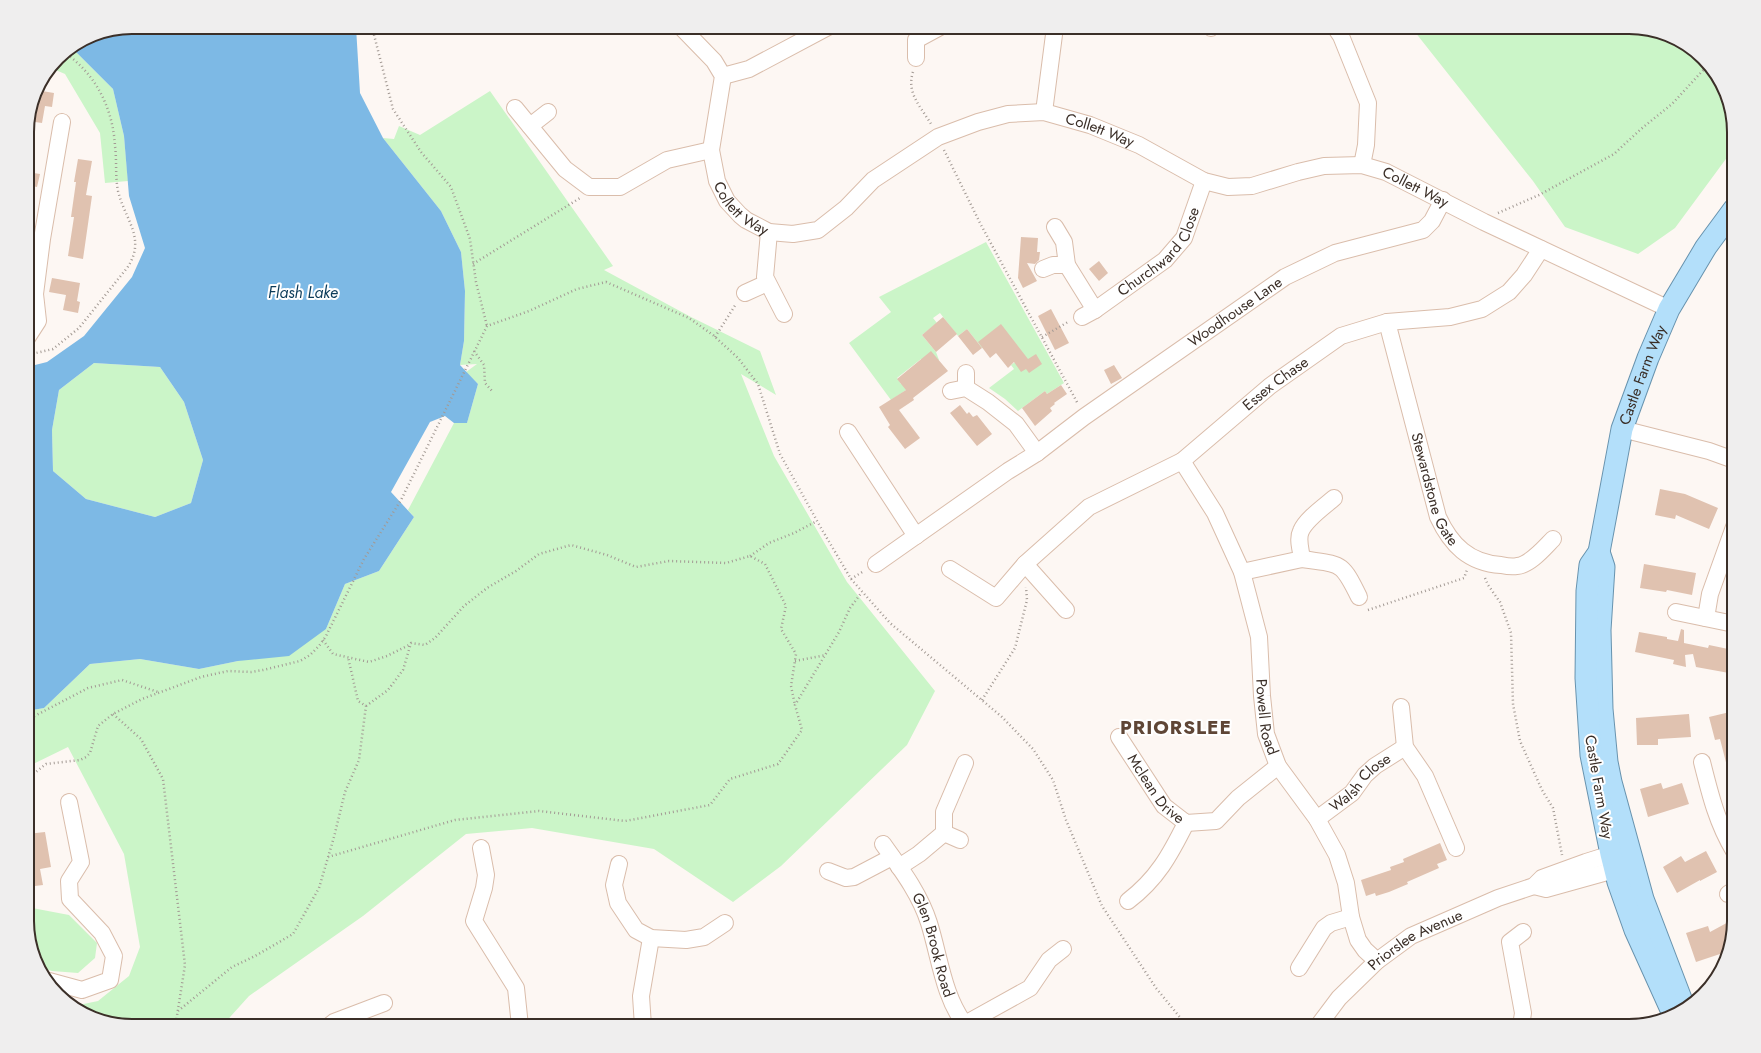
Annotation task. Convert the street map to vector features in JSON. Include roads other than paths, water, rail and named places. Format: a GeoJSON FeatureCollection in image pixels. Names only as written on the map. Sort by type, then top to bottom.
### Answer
{"type":"FeatureCollection","features":[{"type":"Feature","properties":{"kind":"main road","name":"Castle Farm Way"},"geometry":{"type":"LineString","coordinates":[[1671,1010],[1635,930],[1622,859],[1605,741],[1602,709],[1600,630],[1604,567],[1599,552],[1622,429],[1648,358],[1669,310],[1706,247],[1727,216]]}},
{"type":"Feature","properties":{"kind":"main road","name":"Castle Farm Way"},"geometry":{"type":"LineString","coordinates":[[1622,859],[1653,926],[1683,1003]]}},
{"type":"Feature","properties":{"kind":"street"},"geometry":{"type":"LineString","coordinates":[[687,34],[714,61],[723,76],[749,69],[815,34]]}},
{"type":"Feature","properties":{"kind":"street"},"geometry":{"type":"LineString","coordinates":[[916,58],[916,40],[927,34]]}},
{"type":"Feature","properties":{"kind":"street"},"geometry":{"type":"LineString","coordinates":[[1044,112],[1054,34]]}},
{"type":"Feature","properties":{"kind":"street"},"geometry":{"type":"LineString","coordinates":[[1339,34],[1368,103],[1366,145],[1362,165]]}},
{"type":"Feature","properties":{"kind":"street","name":"Collett Way"},"geometry":{"type":"LineString","coordinates":[[723,76],[711,150],[717,182],[727,201],[746,220],[769,232],[793,234],[818,230],[846,208],[873,180],[938,137],[978,122],[1008,114],[1044,112],[1090,125],[1139,145],[1204,181],[1228,187],[1252,186],[1324,166],[1362,165],[1386,172],[1484,222],[1669,310]]}},
{"type":"Feature","properties":{"kind":"street"},"geometry":{"type":"LineString","coordinates":[[515,108],[565,169],[589,187],[620,187],[667,160],[711,150]]}},
{"type":"Feature","properties":{"kind":"street"},"geometry":{"type":"LineString","coordinates":[[530,126],[548,112]]}},
{"type":"Feature","properties":{"kind":"street"},"geometry":{"type":"LineString","coordinates":[[34,327],[38,321],[35,294],[42,239],[62,122]]}},
{"type":"Feature","properties":{"kind":"street","name":"Churchward Close"},"geometry":{"type":"LineString","coordinates":[[1067,265],[1075,279],[1083,315],[1165,260],[1184,238],[1204,181]]}},
{"type":"Feature","properties":{"kind":"street","name":"Woodhouse Lane"},"geometry":{"type":"LineString","coordinates":[[876,564],[1008,471],[1038,453],[1084,417],[1285,277],[1335,253],[1423,230],[1432,221],[1443,200]]}},
{"type":"Feature","properties":{"kind":"street"},"geometry":{"type":"LineString","coordinates":[[1043,269],[1053,265],[1067,265],[1064,242],[1055,227]]}},
{"type":"Feature","properties":{"kind":"street"},"geometry":{"type":"LineString","coordinates":[[769,232],[764,277],[784,314]]}},
{"type":"Feature","properties":{"kind":"street","name":"Essex Chase"},"geometry":{"type":"LineString","coordinates":[[950,569],[996,598],[1025,564],[1089,507],[1182,461],[1270,386],[1341,336],[1387,322],[1450,317],[1482,309],[1509,292],[1524,275],[1541,249]]}},
{"type":"Feature","properties":{"kind":"street"},"geometry":{"type":"LineString","coordinates":[[745,293],[767,283]]}},
{"type":"Feature","properties":{"kind":"street","name":"Stewardstone Gate"},"geometry":{"type":"LineString","coordinates":[[1387,322],[1438,517],[1447,536],[1476,560],[1494,565],[1518,566],[1537,556],[1553,539]]}},
{"type":"Feature","properties":{"kind":"street"},"geometry":{"type":"LineString","coordinates":[[961,384],[988,402],[1016,424],[1038,453]]}},
{"type":"Feature","properties":{"kind":"street"},"geometry":{"type":"LineString","coordinates":[[1622,429],[1709,451],[1727,457]]}},
{"type":"Feature","properties":{"kind":"street"},"geometry":{"type":"LineString","coordinates":[[848,432],[916,536]]}},
{"type":"Feature","properties":{"kind":"street","name":"Powell Road"},"geometry":{"type":"LineString","coordinates":[[1182,461],[1215,513],[1242,572],[1259,637],[1262,696],[1266,734],[1278,766],[1317,819],[1336,855],[1346,883],[1351,917],[1358,940],[1365,950],[1377,961]]}},
{"type":"Feature","properties":{"kind":"street"},"geometry":{"type":"LineString","coordinates":[[1302,558],[1299,539],[1301,531],[1306,523],[1334,498]]}},
{"type":"Feature","properties":{"kind":"street"},"geometry":{"type":"LineString","coordinates":[[1706,618],[1710,594],[1727,547]]}},
{"type":"Feature","properties":{"kind":"street"},"geometry":{"type":"LineString","coordinates":[[1242,572],[1302,558],[1334,563],[1341,567],[1347,574],[1362,604]]}},
{"type":"Feature","properties":{"kind":"street"},"geometry":{"type":"LineString","coordinates":[[1025,564],[1066,610]]}},
{"type":"Feature","properties":{"kind":"street"},"geometry":{"type":"LineString","coordinates":[[1676,612],[1727,622]]}},
{"type":"Feature","properties":{"kind":"street","name":"Walsh Close"},"geometry":{"type":"LineString","coordinates":[[1401,707],[1405,747],[1425,776],[1456,848]]}},
{"type":"Feature","properties":{"kind":"street","name":"Mclean Drive"},"geometry":{"type":"LineString","coordinates":[[1119,737],[1164,806],[1186,823],[1216,821],[1238,798],[1278,766]]}},
{"type":"Feature","properties":{"kind":"street","name":"Walsh Close"},"geometry":{"type":"LineString","coordinates":[[1317,819],[1352,793],[1365,775],[1375,766],[1405,747]]}},
{"type":"Feature","properties":{"kind":"street"},"geometry":{"type":"LineString","coordinates":[[1702,762],[1712,804],[1727,838]]}},
{"type":"Feature","properties":{"kind":"street"},"geometry":{"type":"LineString","coordinates":[[828,871],[846,878],[854,877],[891,856],[919,854],[944,833],[944,812],[965,763]]}},
{"type":"Feature","properties":{"kind":"street"},"geometry":{"type":"LineString","coordinates":[[57,983],[82,990],[110,980],[114,956],[102,933],[70,899],[69,881],[81,862],[68,802]]}},
{"type":"Feature","properties":{"kind":"street"},"geometry":{"type":"LineString","coordinates":[[1128,901],[1142,891],[1168,858],[1186,823]]}},
{"type":"Feature","properties":{"kind":"street"},"geometry":{"type":"LineString","coordinates":[[944,833],[960,840]]}},
{"type":"Feature","properties":{"kind":"street"},"geometry":{"type":"LineString","coordinates":[[481,848],[486,875],[484,888],[474,921],[516,988],[519,1019]]}},
{"type":"Feature","properties":{"kind":"street","name":"Glen Brook Road"},"geometry":{"type":"LineString","coordinates":[[891,856],[921,903],[929,922],[949,995],[962,1019]]}},
{"type":"Feature","properties":{"kind":"street","name":"Priorslee Avenue"},"geometry":{"type":"LineString","coordinates":[[1323,1019],[1339,998],[1377,961],[1411,936],[1498,898],[1534,886],[1546,889],[1622,859]]}},
{"type":"Feature","properties":{"kind":"street"},"geometry":{"type":"LineString","coordinates":[[619,864],[614,885],[618,903],[636,930],[651,938],[695,939],[711,933],[725,923]]}},
{"type":"Feature","properties":{"kind":"street"},"geometry":{"type":"LineString","coordinates":[[1299,968],[1324,928],[1331,923],[1351,917]]}},
{"type":"Feature","properties":{"kind":"street"},"geometry":{"type":"LineString","coordinates":[[1522,1019],[1523,1013],[1504,939],[1523,932]]}},
{"type":"Feature","properties":{"kind":"street"},"geometry":{"type":"LineString","coordinates":[[643,1019],[641,996],[651,938]]}},
{"type":"Feature","properties":{"kind":"street","name":"Glen Brook Road"},"geometry":{"type":"LineString","coordinates":[[976,1019],[1030,988],[1049,960],[1063,949]]}},
{"type":"Feature","properties":{"kind":"street"},"geometry":{"type":"LineString","coordinates":[[342,1019],[384,1003]]}},
{"type":"Feature","properties":{"kind":"water","name":"Flash Lake"},"geometry":{"type":"Polygon","coordinates":[[[126,34],[356,34],[360,93],[383,138],[441,211],[461,252],[465,291],[464,341],[460,365],[478,384],[467,423],[454,423],[445,416],[430,422],[391,492],[414,517],[379,571],[345,584],[326,629],[289,656],[238,661],[199,669],[140,659],[90,664],[44,708],[34,710],[34,365],[47,362],[84,336],[132,277],[145,248],[129,196],[124,136],[113,89],[76,52],[95,41],[126,34]],[[94,363],[59,390],[52,430],[53,471],[86,499],[155,517],[191,503],[203,460],[184,402],[160,367],[94,363]]]}},
{"type":"Feature","properties":{"kind":"district","name":"PRIORSLEE"},"geometry":{"type":"Point","coordinates":[1176,727]}}]}
